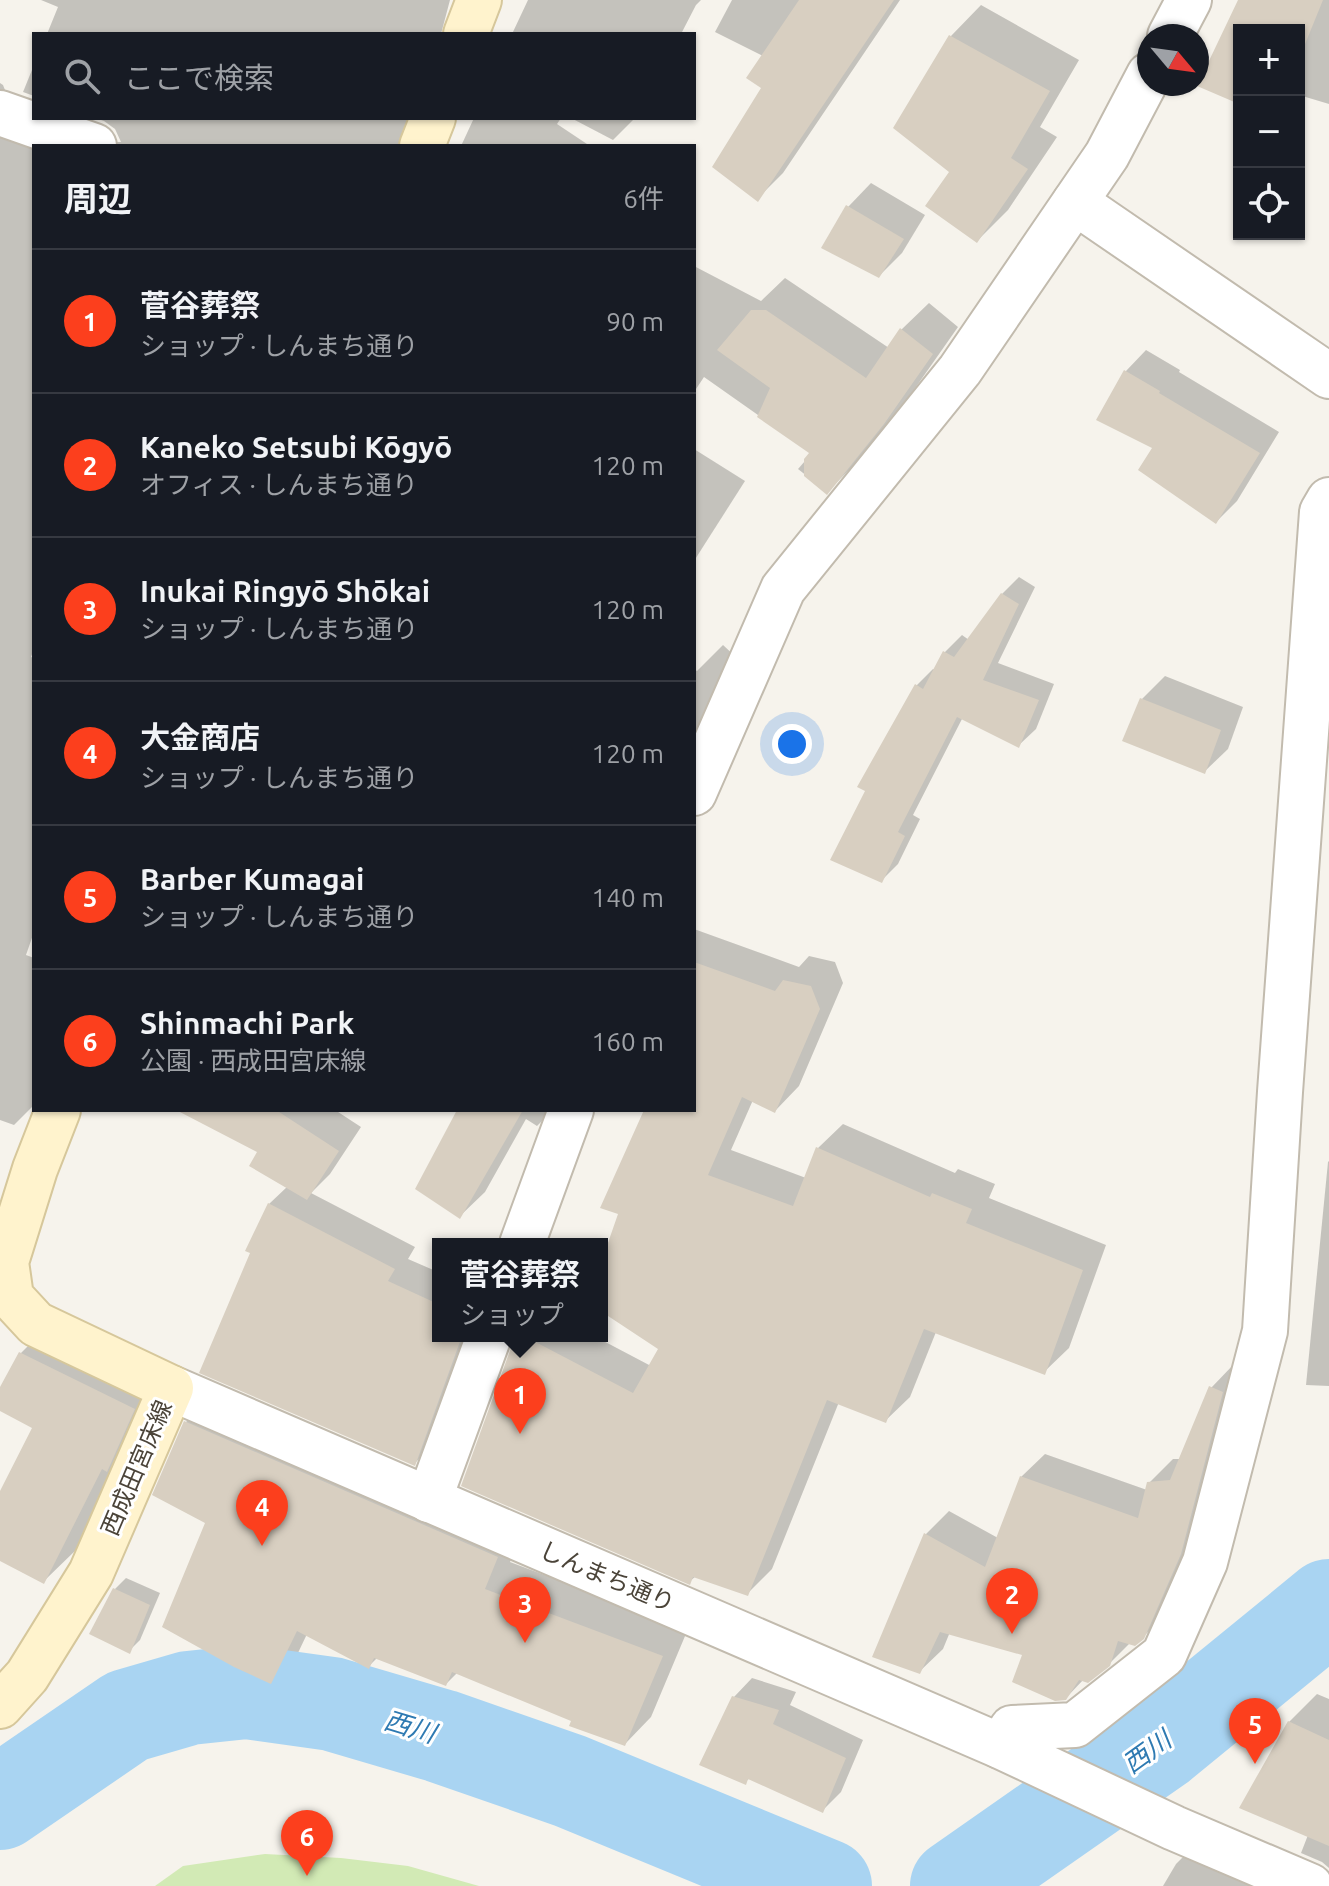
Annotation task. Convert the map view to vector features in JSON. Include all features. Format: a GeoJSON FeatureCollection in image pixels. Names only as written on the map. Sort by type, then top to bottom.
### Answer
{"type":"FeatureCollection","features":[{"type":"Feature","properties":{"kind":"main road"},"geometry":{"type":"LineString","coordinates":[[467,32],[479,0]]}},
{"type":"Feature","properties":{"kind":"main road"},"geometry":{"type":"LineString","coordinates":[[423,144],[432,120]]}},
{"type":"Feature","properties":{"kind":"main road","name":"西成田宮床線"},"geometry":{"type":"LineString","coordinates":[[0,1706],[27,1676],[91,1573],[171,1388],[36,1324],[11,1297],[6,1262],[35,1169],[57,1112]]}},
{"type":"Feature","properties":{"kind":"street"},"geometry":{"type":"LineString","coordinates":[[1176,24],[1189,0]]}},
{"type":"Feature","properties":{"kind":"street"},"geometry":{"type":"LineString","coordinates":[[696,788],[783,589],[960,370],[1107,155],[1138,96]]}},
{"type":"Feature","properties":{"kind":"street"},"geometry":{"type":"LineString","coordinates":[[0,113],[88,144]]}},
{"type":"Feature","properties":{"kind":"street"},"geometry":{"type":"LineString","coordinates":[[1075,202],[1329,376]]}},
{"type":"Feature","properties":{"kind":"street"},"geometry":{"type":"LineString","coordinates":[[1000,1746],[1012,1728],[1075,1725],[1164,1655],[1205,1562],[1265,1331],[1322,512],[1329,500]]}},
{"type":"Feature","properties":{"kind":"street"},"geometry":{"type":"LineString","coordinates":[[524,1238],[570,1112]]}},
{"type":"Feature","properties":{"kind":"street"},"geometry":{"type":"LineString","coordinates":[[429,1500],[487,1342]]}},
{"type":"Feature","properties":{"kind":"street","name":"しんまち通り"},"geometry":{"type":"LineString","coordinates":[[171,1388],[1000,1746],[1174,1828],[1310,1886]]}},
{"type":"Feature","properties":{"kind":"green space"},"geometry":{"type":"Polygon","coordinates":[[[265,1854],[408,1866],[479,1886],[155,1886],[183,1866],[265,1854]]]}},
{"type":"Feature","properties":{"kind":"building"},"geometry":{"type":"Polygon","coordinates":[[[799,0],[894,0],[758,202],[712,167],[761,88],[746,78],[799,0]]]}},
{"type":"Feature","properties":{"kind":"building"},"geometry":{"type":"Polygon","coordinates":[[[1238,0],[1323,0],[1305,44],[1305,24],[1233,24],[1233,101],[1209,91],[1209,61],[1238,0]]]}},
{"type":"Feature","properties":{"kind":"building"},"geometry":{"type":"Polygon","coordinates":[[[949,35],[1050,91],[1011,158],[1028,169],[977,243],[925,206],[949,172],[893,128],[949,35]]]}},
{"type":"Feature","properties":{"kind":"building"},"geometry":{"type":"Polygon","coordinates":[[[846,205],[904,239],[879,278],[821,248],[846,205]]]}},
{"type":"Feature","properties":{"kind":"building"},"geometry":{"type":"Polygon","coordinates":[[[751,310],[766,310],[866,378],[900,328],[933,354],[884,424],[827,495],[804,476],[804,459],[809,453],[757,417],[770,388],[717,350],[751,310]]]}},
{"type":"Feature","properties":{"kind":"building"},"geometry":{"type":"Polygon","coordinates":[[[1124,370],[1260,453],[1216,524],[1138,470],[1152,448],[1096,420],[1124,370]]]}},
{"type":"Feature","properties":{"kind":"building"},"geometry":{"type":"Polygon","coordinates":[[[1001,593],[1019,604],[983,680],[1039,700],[1019,748],[957,717],[898,832],[905,836],[882,883],[830,860],[865,791],[857,787],[915,684],[923,689],[943,651],[954,657],[1001,593]]]}},
{"type":"Feature","properties":{"kind":"building"},"geometry":{"type":"Polygon","coordinates":[[[1140,698],[1221,730],[1205,774],[1122,741],[1140,698]]]}},
{"type":"Feature","properties":{"kind":"building"},"geometry":{"type":"Polygon","coordinates":[[[696,963],[775,991],[783,980],[811,986],[820,1009],[775,1113],[742,1097],[708,1175],[793,1206],[816,1147],[930,1197],[932,1193],[972,1209],[966,1223],[1083,1270],[1045,1375],[924,1329],[886,1423],[827,1400],[748,1596],[693,1577],[690,1585],[461,1486],[512,1342],[535,1342],[633,1393],[658,1349],[608,1316],[608,1243],[618,1214],[600,1208],[643,1112],[696,1112],[696,963]]]}},
{"type":"Feature","properties":{"kind":"building"},"geometry":{"type":"Polygon","coordinates":[[[180,1112],[279,1112],[339,1151],[307,1200],[249,1166],[257,1152],[180,1112]]]}},
{"type":"Feature","properties":{"kind":"building"},"geometry":{"type":"Polygon","coordinates":[[[456,1112],[522,1112],[460,1219],[415,1189],[456,1112]]]}},
{"type":"Feature","properties":{"kind":"building"},"geometry":{"type":"Polygon","coordinates":[[[268,1203],[395,1269],[388,1281],[432,1301],[432,1342],[460,1342],[415,1466],[199,1373],[250,1253],[245,1251],[268,1203]]]}},
{"type":"Feature","properties":{"kind":"building"},"geometry":{"type":"Polygon","coordinates":[[[19,1352],[135,1409],[107,1472],[102,1469],[44,1584],[0,1561],[0,1491],[32,1428],[0,1411],[0,1387],[19,1352]]]}},
{"type":"Feature","properties":{"kind":"building"},"geometry":{"type":"Polygon","coordinates":[[[1209,1386],[1223,1392],[1181,1554],[1144,1639],[1135,1646],[1118,1641],[1110,1666],[1088,1683],[1079,1680],[1066,1700],[1055,1701],[1012,1682],[1022,1655],[940,1632],[920,1674],[872,1657],[924,1533],[985,1567],[1020,1476],[1138,1518],[1147,1482],[1170,1480],[1209,1386]]]}},
{"type":"Feature","properties":{"kind":"building"},"geometry":{"type":"Polygon","coordinates":[[[184,1421],[498,1557],[485,1589],[663,1656],[625,1746],[569,1726],[571,1721],[452,1672],[446,1686],[374,1658],[369,1669],[297,1631],[271,1684],[162,1627],[205,1523],[152,1495],[184,1421]]]}},
{"type":"Feature","properties":{"kind":"building"},"geometry":{"type":"Polygon","coordinates":[[[113,1588],[150,1605],[130,1654],[89,1634],[113,1588]]]}},
{"type":"Feature","properties":{"kind":"building"},"geometry":{"type":"Polygon","coordinates":[[[732,1696],[779,1710],[773,1724],[846,1758],[823,1813],[748,1779],[746,1785],[699,1765],[732,1696]]]}},
{"type":"Feature","properties":{"kind":"building"},"geometry":{"type":"Polygon","coordinates":[[[1288,1721],[1329,1740],[1329,1846],[1239,1808],[1288,1721]]]}},
{"type":"Feature","properties":{"kind":"waterway","name":"西川"},"geometry":{"type":"LineString","coordinates":[[957,1886],[1159,1745],[1329,1606]]}},
{"type":"Feature","properties":{"kind":"waterway","name":"西川"},"geometry":{"type":"LineString","coordinates":[[0,1803],[127,1716],[189,1698],[246,1692],[332,1704],[441,1736],[570,1781],[825,1886]]}},
{"type":"Feature","properties":{"kind":"place","name":"菅谷葬祭"},"geometry":{"type":"Point","coordinates":[520,1434]}},
{"type":"Feature","properties":{"kind":"place","name":"大金商店"},"geometry":{"type":"Point","coordinates":[262,1546]}},
{"type":"Feature","properties":{"kind":"place","name":"Kaneko Setsubi Kōgyō"},"geometry":{"type":"Point","coordinates":[1012,1634]}},
{"type":"Feature","properties":{"kind":"place","name":"Inukai Ringyō Shōkai"},"geometry":{"type":"Point","coordinates":[525,1643]}},
{"type":"Feature","properties":{"kind":"place","name":"Barber Kumagai"},"geometry":{"type":"Point","coordinates":[1255,1764]}},
{"type":"Feature","properties":{"kind":"place","name":"Shinmachi Park"},"geometry":{"type":"Point","coordinates":[307,1876]}}]}
